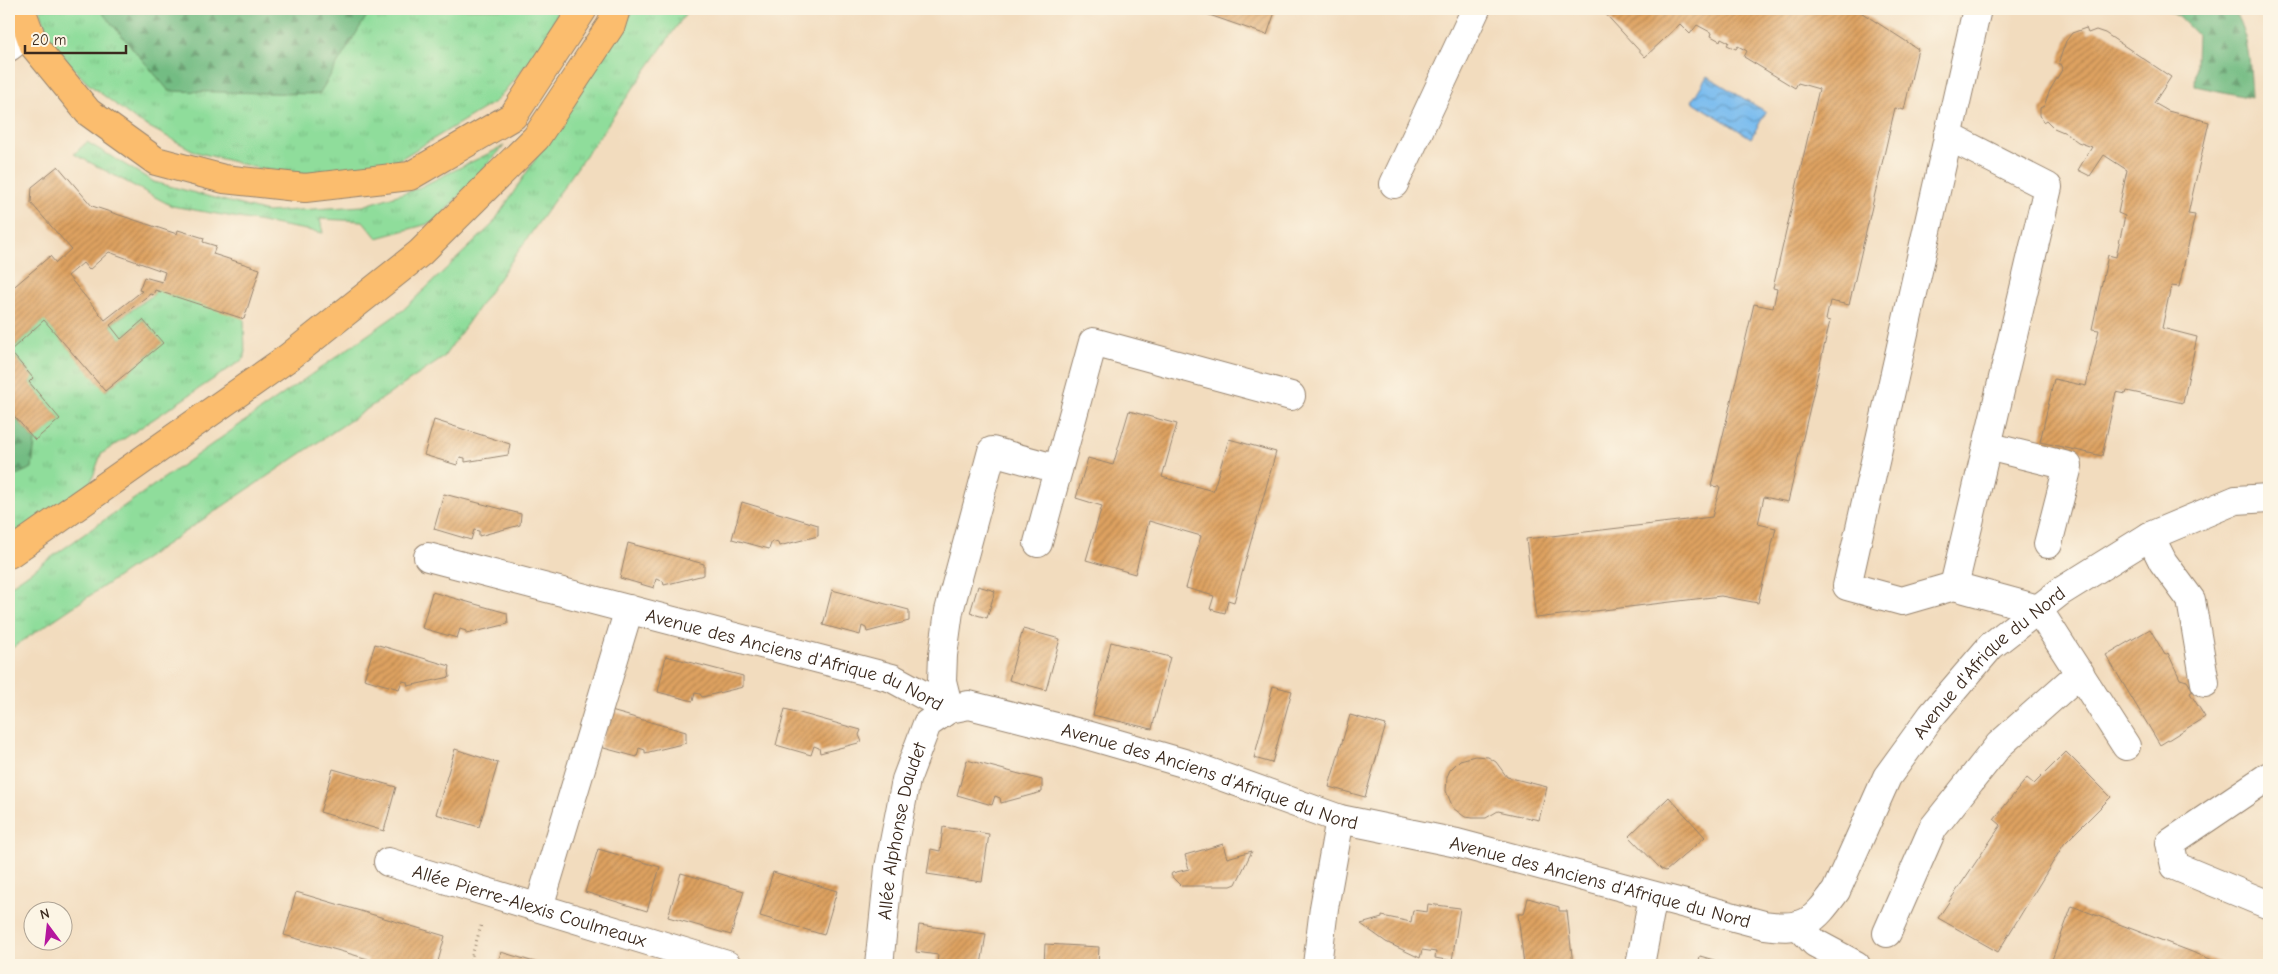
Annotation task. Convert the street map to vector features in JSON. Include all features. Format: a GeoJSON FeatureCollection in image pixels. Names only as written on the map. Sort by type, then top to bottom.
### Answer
{"type":"FeatureCollection","features":[{"type":"Feature","properties":{"kind":"highway"},"geometry":{"type":"LineString","coordinates":[[20,29],[88,112],[156,161],[224,179],[305,188],[410,176],[513,116],[583,9]]}},
{"type":"Feature","properties":{"kind":"highway"},"geometry":{"type":"LineString","coordinates":[[9,554],[289,357],[420,253],[536,138],[611,25],[616,9]]}},
{"type":"Feature","properties":{"kind":"street"},"geometry":{"type":"LineString","coordinates":[[1394,184],[1476,9]]}},
{"type":"Feature","properties":{"kind":"street"},"geometry":{"type":"LineString","coordinates":[[1977,9],[1847,586],[1902,601],[1954,586],[2038,609],[2126,746]]}},
{"type":"Feature","properties":{"kind":"street"},"geometry":{"type":"LineString","coordinates":[[1948,136],[2048,187],[1954,586]]}},
{"type":"Feature","properties":{"kind":"street"},"geometry":{"type":"LineString","coordinates":[[1038,543],[1093,342],[1291,396]]}},
{"type":"Feature","properties":{"kind":"street"},"geometry":{"type":"LineString","coordinates":[[1987,446],[2068,466],[2048,544]]}},
{"type":"Feature","properties":{"kind":"street"},"geometry":{"type":"LineString","coordinates":[[949,708],[942,681],[943,655],[949,611],[992,451],[1058,469]]}},
{"type":"Feature","properties":{"kind":"street","name":"Avenue d'Afrique du Nord"},"geometry":{"type":"LineString","coordinates":[[1798,925],[1812,920],[1836,890],[1887,777],[1932,715],[1991,646],[2060,592],[2150,536],[2236,500],[2269,498]]}},
{"type":"Feature","properties":{"kind":"street"},"geometry":{"type":"LineString","coordinates":[[2150,536],[2163,562],[2191,600],[2206,683]]}},
{"type":"Feature","properties":{"kind":"street","name":"Avenue des Anciens d'Afrique du Nord"},"geometry":{"type":"LineString","coordinates":[[428,557],[892,678],[949,708],[969,705],[1080,733],[1188,764],[1340,819],[1458,844],[1764,926],[1783,928],[1798,925]]}},
{"type":"Feature","properties":{"kind":"street","name":"Avenue des Anciens d'Afrique du Nord"},"geometry":{"type":"LineString","coordinates":[[538,907],[629,608]]}},
{"type":"Feature","properties":{"kind":"street"},"geometry":{"type":"LineString","coordinates":[[1887,933],[1933,828],[1999,745],[2080,673]]}},
{"type":"Feature","properties":{"kind":"street","name":"Allée Alphonse Daudet"},"geometry":{"type":"LineString","coordinates":[[879,965],[889,868],[906,780],[919,741],[927,724],[949,708]]}},
{"type":"Feature","properties":{"kind":"street"},"geometry":{"type":"LineString","coordinates":[[2269,776],[2170,844],[2175,866],[2269,905]]}},
{"type":"Feature","properties":{"kind":"street"},"geometry":{"type":"LineString","coordinates":[[1317,965],[1324,908],[1340,819]]}},
{"type":"Feature","properties":{"kind":"street","name":"Allée Pierre-Alexis Coulmeaux"},"geometry":{"type":"LineString","coordinates":[[388,862],[727,965]]}},
{"type":"Feature","properties":{"kind":"street"},"geometry":{"type":"LineString","coordinates":[[1640,965],[1653,896]]}},
{"type":"Feature","properties":{"kind":"street"},"geometry":{"type":"LineString","coordinates":[[1798,925],[1815,943],[1856,965]]}},
{"type":"Feature","properties":{"kind":"path"},"geometry":{"type":"LineString","coordinates":[[469,965],[490,894]]}},
{"type":"Feature","properties":{"kind":"green space"},"geometry":{"type":"Polygon","coordinates":[[[40,9],[560,9],[539,50],[496,101],[397,161],[340,173],[302,174],[261,169],[196,152],[136,120],[86,82],[51,43],[40,9]]]}},
{"type":"Feature","properties":{"kind":"green space"},"geometry":{"type":"Polygon","coordinates":[[[99,9],[371,9],[319,94],[169,91],[99,9]]]}},
{"type":"Feature","properties":{"kind":"green space"},"geometry":{"type":"Polygon","coordinates":[[[634,9],[689,9],[443,358],[9,650],[9,587],[403,310],[492,225],[634,9]]]}},
{"type":"Feature","properties":{"kind":"green space"},"geometry":{"type":"Polygon","coordinates":[[[2165,9],[2233,9],[2246,41],[2250,63],[2252,98],[2195,86],[2197,35],[2179,17],[2165,9]]]}},
{"type":"Feature","properties":{"kind":"green space"},"geometry":{"type":"Polygon","coordinates":[[[87,142],[154,182],[267,212],[363,206],[416,189],[504,146],[435,222],[377,238],[363,221],[320,219],[323,233],[172,206],[74,154],[87,142]]]}},
{"type":"Feature","properties":{"kind":"green space"},"geometry":{"type":"Polygon","coordinates":[[[162,282],[244,319],[245,358],[101,454],[91,482],[9,539],[9,478],[31,468],[35,440],[60,419],[29,382],[33,377],[10,351],[44,320],[106,391],[162,343],[143,320],[121,339],[110,325],[153,295],[162,282]]]}},
{"type":"Feature","properties":{"kind":"green space"},"geometry":{"type":"Polygon","coordinates":[[[9,410],[35,440],[32,468],[9,478],[9,410]]]}},
{"type":"Feature","properties":{"kind":"water"},"geometry":{"type":"Polygon","coordinates":[[[1707,76],[1766,112],[1751,138],[1692,101],[1707,76]]]}},
{"type":"Feature","properties":{"kind":"building"},"geometry":{"type":"Polygon","coordinates":[[[1195,9],[1276,9],[1267,35],[1195,9]]]}},
{"type":"Feature","properties":{"kind":"building"},"geometry":{"type":"Polygon","coordinates":[[[1601,9],[1856,9],[1918,49],[1904,110],[1895,108],[1849,305],[1830,301],[1826,320],[1830,321],[1788,502],[1764,497],[1758,524],[1776,528],[1758,603],[1721,596],[1536,618],[1526,539],[1712,517],[1720,487],[1711,486],[1754,304],[1773,308],[1777,289],[1773,288],[1819,89],[1798,83],[1795,88],[1744,57],[1747,51],[1738,46],[1736,49],[1727,45],[1729,42],[1721,38],[1720,41],[1711,36],[1712,33],[1697,25],[1690,34],[1680,24],[1645,57],[1601,9]]]}},
{"type":"Feature","properties":{"kind":"building"},"geometry":{"type":"Polygon","coordinates":[[[2086,28],[2088,33],[2096,30],[2105,33],[2171,77],[2154,103],[2168,111],[2209,122],[2188,214],[2195,215],[2179,287],[2171,286],[2162,328],[2197,337],[2183,403],[2127,391],[2126,394],[2116,392],[2102,456],[2040,442],[2054,379],[2086,386],[2099,330],[2092,329],[2108,255],[2116,257],[2125,216],[2118,213],[2127,170],[2104,155],[2090,176],[2078,170],[2092,147],[2078,142],[2066,133],[2054,128],[2046,120],[2043,122],[2040,115],[2040,108],[2044,106],[2050,90],[2063,68],[2061,64],[2058,64],[2066,41],[2072,33],[2086,28]]]}},
{"type":"Feature","properties":{"kind":"building"},"geometry":{"type":"Polygon","coordinates":[[[58,166],[92,206],[177,234],[178,230],[204,238],[203,242],[216,246],[213,254],[260,269],[244,319],[155,290],[153,295],[150,294],[110,325],[121,339],[143,320],[163,343],[105,391],[44,320],[10,351],[33,378],[29,382],[60,419],[35,440],[9,410],[9,291],[50,256],[56,263],[71,249],[31,203],[32,187],[58,166]],[[109,252],[89,270],[83,263],[68,276],[105,320],[142,291],[139,290],[144,277],[162,282],[165,272],[109,252]]]}},
{"type":"Feature","properties":{"kind":"building"},"geometry":{"type":"Polygon","coordinates":[[[1129,411],[1177,424],[1162,477],[1213,491],[1229,439],[1276,452],[1234,602],[1228,600],[1225,613],[1210,609],[1214,596],[1186,588],[1201,536],[1149,521],[1135,574],[1086,560],[1102,506],[1076,498],[1088,458],[1113,465],[1129,411]]]}},
{"type":"Feature","properties":{"kind":"building"},"geometry":{"type":"Polygon","coordinates":[[[434,420],[510,444],[508,455],[465,462],[465,458],[460,457],[457,465],[424,455],[434,420]]]}},
{"type":"Feature","properties":{"kind":"building"},"geometry":{"type":"Polygon","coordinates":[[[444,494],[521,514],[520,525],[479,536],[479,531],[474,530],[471,540],[434,529],[444,494]]]}},
{"type":"Feature","properties":{"kind":"building"},"geometry":{"type":"Polygon","coordinates":[[[742,502],[818,525],[818,536],[779,546],[778,543],[772,541],[769,549],[732,539],[742,502]]]}},
{"type":"Feature","properties":{"kind":"building"},"geometry":{"type":"Polygon","coordinates":[[[628,543],[704,564],[704,575],[664,585],[663,581],[656,579],[654,588],[620,578],[628,543]]]}},
{"type":"Feature","properties":{"kind":"building"},"geometry":{"type":"Polygon","coordinates":[[[978,586],[995,591],[987,618],[970,613],[978,586]]]}},
{"type":"Feature","properties":{"kind":"building"},"geometry":{"type":"Polygon","coordinates":[[[832,590],[909,610],[909,621],[867,632],[866,628],[862,626],[860,635],[823,625],[832,590]]]}},
{"type":"Feature","properties":{"kind":"building"},"geometry":{"type":"Polygon","coordinates":[[[432,592],[507,613],[508,624],[466,634],[466,631],[460,629],[457,638],[422,628],[432,592]]]}},
{"type":"Feature","properties":{"kind":"building"},"geometry":{"type":"Polygon","coordinates":[[[1023,629],[1060,639],[1046,690],[1009,680],[1023,629]]]}},
{"type":"Feature","properties":{"kind":"building"},"geometry":{"type":"Polygon","coordinates":[[[2150,629],[2165,655],[2168,653],[2180,679],[2187,681],[2193,691],[2190,693],[2205,717],[2160,745],[2106,655],[2150,629]]]}},
{"type":"Feature","properties":{"kind":"building"},"geometry":{"type":"Polygon","coordinates":[[[1111,642],[1170,657],[1152,729],[1093,715],[1111,642]]]}},
{"type":"Feature","properties":{"kind":"building"},"geometry":{"type":"Polygon","coordinates":[[[375,644],[450,666],[450,677],[408,686],[407,682],[402,681],[399,689],[364,679],[375,644]]]}},
{"type":"Feature","properties":{"kind":"building"},"geometry":{"type":"Polygon","coordinates":[[[666,656],[743,676],[743,687],[702,697],[700,694],[695,693],[693,701],[658,692],[666,656]]]}},
{"type":"Feature","properties":{"kind":"building"},"geometry":{"type":"Polygon","coordinates":[[[1273,686],[1292,691],[1272,763],[1254,758],[1273,686]]]}},
{"type":"Feature","properties":{"kind":"building"},"geometry":{"type":"Polygon","coordinates":[[[785,709],[861,730],[859,735],[862,742],[820,753],[819,748],[814,746],[811,755],[776,745],[785,709]]]}},
{"type":"Feature","properties":{"kind":"building"},"geometry":{"type":"Polygon","coordinates":[[[611,711],[686,732],[686,743],[645,753],[645,750],[639,748],[637,757],[600,747],[611,711]]]}},
{"type":"Feature","properties":{"kind":"building"},"geometry":{"type":"Polygon","coordinates":[[[1350,715],[1386,725],[1365,797],[1329,787],[1350,715]]]}},
{"type":"Feature","properties":{"kind":"building"},"geometry":{"type":"Polygon","coordinates":[[[455,749],[498,763],[479,827],[436,814],[455,749]]]}},
{"type":"Feature","properties":{"kind":"building"},"geometry":{"type":"Polygon","coordinates":[[[2066,752],[2111,797],[2064,844],[1998,952],[1938,918],[2001,825],[1994,819],[2027,778],[2034,784],[2066,752]]]}},
{"type":"Feature","properties":{"kind":"building"},"geometry":{"type":"Polygon","coordinates":[[[1475,756],[1488,757],[1496,762],[1507,777],[1547,787],[1539,820],[1498,811],[1486,818],[1465,817],[1453,808],[1446,791],[1447,777],[1450,770],[1460,760],[1475,756]]]}},
{"type":"Feature","properties":{"kind":"building"},"geometry":{"type":"Polygon","coordinates":[[[967,760],[1042,780],[1042,792],[1001,803],[1000,798],[995,796],[992,805],[957,795],[967,760]]]}},
{"type":"Feature","properties":{"kind":"building"},"geometry":{"type":"Polygon","coordinates":[[[333,769],[396,787],[384,831],[320,812],[333,769]]]}},
{"type":"Feature","properties":{"kind":"building"},"geometry":{"type":"Polygon","coordinates":[[[1669,797],[1705,837],[1666,871],[1661,869],[1629,836],[1669,797]]]}},
{"type":"Feature","properties":{"kind":"building"},"geometry":{"type":"Polygon","coordinates":[[[943,827],[989,834],[982,882],[927,874],[931,849],[940,851],[943,827]]]}},
{"type":"Feature","properties":{"kind":"building"},"geometry":{"type":"Polygon","coordinates":[[[1223,844],[1227,858],[1252,851],[1236,884],[1231,886],[1181,886],[1171,875],[1172,873],[1189,869],[1185,855],[1223,844]]]}},
{"type":"Feature","properties":{"kind":"building"},"geometry":{"type":"Polygon","coordinates":[[[598,849],[660,867],[647,911],[585,892],[598,849]]]}},
{"type":"Feature","properties":{"kind":"building"},"geometry":{"type":"Polygon","coordinates":[[[773,872],[837,891],[824,935],[760,916],[773,872]]]}},
{"type":"Feature","properties":{"kind":"building"},"geometry":{"type":"Polygon","coordinates":[[[681,873],[744,891],[731,935],[668,917],[681,873]]]}},
{"type":"Feature","properties":{"kind":"building"},"geometry":{"type":"Polygon","coordinates":[[[296,892],[445,936],[437,965],[367,965],[368,959],[284,935],[296,892]]]}},
{"type":"Feature","properties":{"kind":"building"},"geometry":{"type":"Polygon","coordinates":[[[1528,898],[1559,907],[1559,911],[1567,911],[1573,965],[1524,965],[1518,914],[1524,914],[1528,898]]]}},
{"type":"Feature","properties":{"kind":"building"},"geometry":{"type":"Polygon","coordinates":[[[1428,904],[1460,908],[1452,961],[1435,958],[1436,952],[1422,950],[1420,958],[1386,942],[1361,924],[1382,918],[1382,916],[1411,922],[1413,910],[1427,912],[1428,904]]]}},
{"type":"Feature","properties":{"kind":"building"},"geometry":{"type":"Polygon","coordinates":[[[2072,906],[2226,965],[2050,965],[2072,906]]]}},
{"type":"Feature","properties":{"kind":"building"},"geometry":{"type":"Polygon","coordinates":[[[919,925],[986,934],[981,965],[937,965],[938,955],[916,952],[919,925]]]}},
{"type":"Feature","properties":{"kind":"building"},"geometry":{"type":"Polygon","coordinates":[[[1045,944],[1099,947],[1098,965],[1044,965],[1045,944]]]}},
{"type":"Feature","properties":{"kind":"building"},"geometry":{"type":"Polygon","coordinates":[[[501,952],[544,965],[497,965],[501,952]]]}},
{"type":"Feature","properties":{"kind":"building"},"geometry":{"type":"Polygon","coordinates":[[[1700,956],[1731,965],[1698,965],[1700,956]]]}}]}
